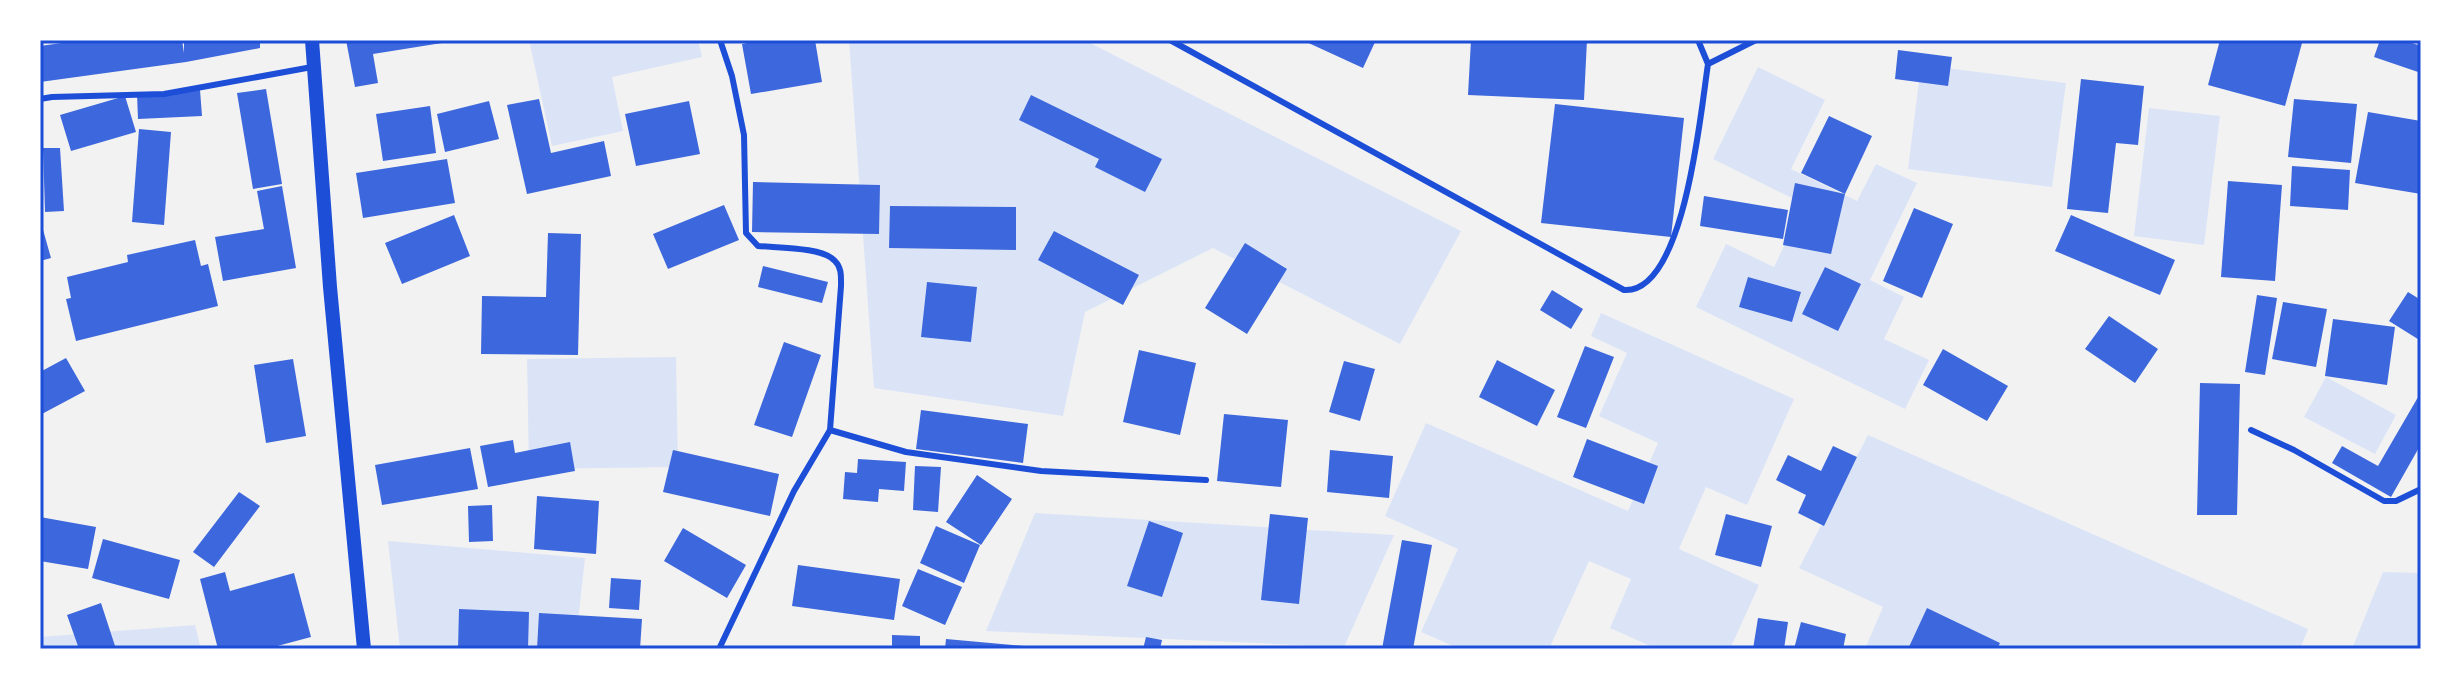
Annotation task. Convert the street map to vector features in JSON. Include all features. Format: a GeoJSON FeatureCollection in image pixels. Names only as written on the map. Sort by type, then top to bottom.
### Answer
{"type":"FeatureCollection","features":[{"type":"Feature","properties":{"kind":"street"},"geometry":{"type":"LineString","coordinates":[[312,40],[364,649]]}},
{"type":"Feature","properties":{"kind":"lane"},"geometry":{"type":"LineString","coordinates":[[719,649],[794,491],[830,430],[840,269],[834,259],[823,253],[758,246],[746,233],[744,135],[732,76],[720,40]]}},
{"type":"Feature","properties":{"kind":"lane"},"geometry":{"type":"LineString","coordinates":[[1170,40],[1624,290],[1645,286],[1675,241],[1693,161],[1708,64],[1698,40]]}},
{"type":"Feature","properties":{"kind":"lane"},"geometry":{"type":"LineString","coordinates":[[1708,64],[1756,40]]}},
{"type":"Feature","properties":{"kind":"lane"},"geometry":{"type":"LineString","coordinates":[[40,99],[164,94],[312,67]]}},
{"type":"Feature","properties":{"kind":"lane"},"geometry":{"type":"LineString","coordinates":[[830,430],[906,452],[1041,471],[1206,480]]}},
{"type":"Feature","properties":{"kind":"lane"},"geometry":{"type":"LineString","coordinates":[[2251,430],[2294,450],[2384,501],[2396,501],[2421,489]]}},
{"type":"Feature","properties":{"kind":"shaded area"},"geometry":{"type":"Polygon","coordinates":[[[529,40],[698,40],[702,57],[612,77],[623,131],[552,146],[529,40]]]}},
{"type":"Feature","properties":{"kind":"shaded area"},"geometry":{"type":"Polygon","coordinates":[[[849,40],[1084,40],[1461,231],[1400,344],[1213,248],[1085,312],[1063,416],[874,388],[849,40]]]}},
{"type":"Feature","properties":{"kind":"shaded area"},"geometry":{"type":"Polygon","coordinates":[[[1921,65],[2066,83],[2052,187],[1908,169],[1921,65]]]}},
{"type":"Feature","properties":{"kind":"shaded area"},"geometry":{"type":"Polygon","coordinates":[[[1758,67],[1825,100],[1791,169],[1857,201],[1876,164],[1917,183],[1870,280],[1904,297],[1884,339],[1929,360],[1905,409],[1696,307],[1726,244],[1774,267],[1804,204],[1713,159],[1758,67]]]}},
{"type":"Feature","properties":{"kind":"shaded area"},"geometry":{"type":"Polygon","coordinates":[[[2149,108],[2220,116],[2204,245],[2134,236],[2149,108]]]}},
{"type":"Feature","properties":{"kind":"shaded area"},"geometry":{"type":"Polygon","coordinates":[[[1601,313],[1794,399],[1747,505],[1706,487],[1679,549],[1759,585],[1730,649],[1657,649],[1610,628],[1631,579],[1589,561],[1549,649],[1460,649],[1421,632],[1458,549],[1385,516],[1426,423],[1628,511],[1658,443],[1599,416],[1627,353],[1591,336],[1601,313]]]}},
{"type":"Feature","properties":{"kind":"shaded area"},"geometry":{"type":"Polygon","coordinates":[[[676,357],[678,467],[529,469],[527,359],[676,357]]]}},
{"type":"Feature","properties":{"kind":"shaded area"},"geometry":{"type":"Polygon","coordinates":[[[2326,377],[2396,415],[2375,454],[2304,417],[2326,377]]]}},
{"type":"Feature","properties":{"kind":"shaded area"},"geometry":{"type":"Polygon","coordinates":[[[1868,435],[2308,629],[2300,649],[1865,649],[1883,607],[1799,568],[1868,435]]]}},
{"type":"Feature","properties":{"kind":"shaded area"},"geometry":{"type":"Polygon","coordinates":[[[1035,513],[1394,535],[1344,647],[986,631],[1035,513]]]}},
{"type":"Feature","properties":{"kind":"shaded area"},"geometry":{"type":"Polygon","coordinates":[[[388,541],[585,558],[575,649],[400,649],[388,541]]]}},
{"type":"Feature","properties":{"kind":"shaded area"},"geometry":{"type":"Polygon","coordinates":[[[2383,572],[2421,573],[2421,649],[2352,649],[2383,572]]]}},
{"type":"Feature","properties":{"kind":"shaded area"},"geometry":{"type":"Polygon","coordinates":[[[195,625],[201,649],[40,649],[40,637],[195,625]]]}},
{"type":"Feature","properties":{"kind":"building"},"geometry":{"type":"Polygon","coordinates":[[[83,40],[182,40],[184,53],[184,40],[260,40],[260,48],[186,62],[40,82],[40,46],[83,40]]]}},
{"type":"Feature","properties":{"kind":"building"},"geometry":{"type":"Polygon","coordinates":[[[346,40],[448,42],[373,54],[378,83],[355,87],[346,40]]]}},
{"type":"Feature","properties":{"kind":"building"},"geometry":{"type":"Polygon","coordinates":[[[762,40],[815,40],[822,82],[751,94],[742,44],[762,40]]]}},
{"type":"Feature","properties":{"kind":"building"},"geometry":{"type":"Polygon","coordinates":[[[1302,40],[1376,40],[1363,68],[1302,40]]]}},
{"type":"Feature","properties":{"kind":"building"},"geometry":{"type":"Polygon","coordinates":[[[1471,40],[1587,40],[1584,100],[1468,95],[1471,40]]]}},
{"type":"Feature","properties":{"kind":"building"},"geometry":{"type":"Polygon","coordinates":[[[2220,40],[2290,40],[2302,43],[2285,106],[2208,85],[2220,40]]]}},
{"type":"Feature","properties":{"kind":"building"},"geometry":{"type":"Polygon","coordinates":[[[2380,40],[2403,40],[2421,46],[2421,73],[2374,57],[2380,40]]]}},
{"type":"Feature","properties":{"kind":"building"},"geometry":{"type":"Polygon","coordinates":[[[1898,50],[1952,57],[1948,86],[1895,79],[1898,50]]]}},
{"type":"Feature","properties":{"kind":"building"},"geometry":{"type":"Polygon","coordinates":[[[2081,79],[2144,86],[2138,145],[2116,143],[2108,213],[2067,209],[2081,79]]]}},
{"type":"Feature","properties":{"kind":"building"},"geometry":{"type":"Polygon","coordinates":[[[266,89],[282,184],[253,189],[237,93],[266,89]]]}},
{"type":"Feature","properties":{"kind":"building"},"geometry":{"type":"Polygon","coordinates":[[[200,90],[202,116],[138,119],[137,94],[200,90]]]}},
{"type":"Feature","properties":{"kind":"building"},"geometry":{"type":"Polygon","coordinates":[[[1031,95],[1162,159],[1145,192],[1095,167],[1099,159],[1019,120],[1031,95]]]}},
{"type":"Feature","properties":{"kind":"building"},"geometry":{"type":"Polygon","coordinates":[[[125,96],[136,132],[71,151],[60,115],[125,96]]]}},
{"type":"Feature","properties":{"kind":"building"},"geometry":{"type":"Polygon","coordinates":[[[539,99],[551,153],[604,141],[611,176],[527,194],[507,105],[539,99]]]}},
{"type":"Feature","properties":{"kind":"building"},"geometry":{"type":"Polygon","coordinates":[[[2294,99],[2357,104],[2351,163],[2288,157],[2294,99]]]}},
{"type":"Feature","properties":{"kind":"building"},"geometry":{"type":"Polygon","coordinates":[[[489,101],[499,139],[445,152],[437,114],[489,101]]]}},
{"type":"Feature","properties":{"kind":"building"},"geometry":{"type":"Polygon","coordinates":[[[689,101],[700,154],[636,166],[625,114],[689,101]]]}},
{"type":"Feature","properties":{"kind":"building"},"geometry":{"type":"Polygon","coordinates":[[[1555,104],[1684,118],[1671,237],[1541,223],[1555,104]]]}},
{"type":"Feature","properties":{"kind":"building"},"geometry":{"type":"Polygon","coordinates":[[[430,106],[436,153],[383,161],[376,114],[430,106]]]}},
{"type":"Feature","properties":{"kind":"building"},"geometry":{"type":"Polygon","coordinates":[[[2368,112],[2421,121],[2421,194],[2355,183],[2368,112]]]}},
{"type":"Feature","properties":{"kind":"building"},"geometry":{"type":"Polygon","coordinates":[[[1829,116],[1872,136],[1845,194],[1801,173],[1829,116]]]}},
{"type":"Feature","properties":{"kind":"building"},"geometry":{"type":"Polygon","coordinates":[[[139,129],[171,132],[164,225],[132,222],[139,129]]]}},
{"type":"Feature","properties":{"kind":"building"},"geometry":{"type":"Polygon","coordinates":[[[43,148],[60,148],[64,211],[45,212],[43,148]]]}},
{"type":"Feature","properties":{"kind":"building"},"geometry":{"type":"Polygon","coordinates":[[[447,159],[455,203],[363,218],[356,173],[447,159]]]}},
{"type":"Feature","properties":{"kind":"building"},"geometry":{"type":"Polygon","coordinates":[[[2292,166],[2350,170],[2348,210],[2290,206],[2292,166]]]}},
{"type":"Feature","properties":{"kind":"building"},"geometry":{"type":"Polygon","coordinates":[[[2228,181],[2282,185],[2275,281],[2221,277],[2228,181]]]}},
{"type":"Feature","properties":{"kind":"building"},"geometry":{"type":"Polygon","coordinates":[[[753,182],[880,185],[879,234],[752,232],[753,182]]]}},
{"type":"Feature","properties":{"kind":"building"},"geometry":{"type":"Polygon","coordinates":[[[1795,183],[1845,194],[1831,254],[1783,245],[1795,183]]]}},
{"type":"Feature","properties":{"kind":"building"},"geometry":{"type":"Polygon","coordinates":[[[282,186],[296,268],[223,281],[215,237],[264,229],[257,191],[282,186]]]}},
{"type":"Feature","properties":{"kind":"building"},"geometry":{"type":"Polygon","coordinates":[[[1704,196],[1788,210],[1783,239],[1700,226],[1704,196]]]}},
{"type":"Feature","properties":{"kind":"building"},"geometry":{"type":"Polygon","coordinates":[[[724,205],[739,240],[668,269],[653,234],[724,205]]]}},
{"type":"Feature","properties":{"kind":"building"},"geometry":{"type":"Polygon","coordinates":[[[890,206],[1016,207],[1016,250],[889,248],[890,206]]]}},
{"type":"Feature","properties":{"kind":"building"},"geometry":{"type":"Polygon","coordinates":[[[1914,208],[1953,224],[1922,298],[1883,281],[1914,208]]]}},
{"type":"Feature","properties":{"kind":"building"},"geometry":{"type":"Polygon","coordinates":[[[454,215],[470,256],[402,284],[385,243],[454,215]]]}},
{"type":"Feature","properties":{"kind":"building"},"geometry":{"type":"Polygon","coordinates":[[[2071,215],[2175,260],[2160,295],[2055,251],[2071,215]]]}},
{"type":"Feature","properties":{"kind":"building"},"geometry":{"type":"Polygon","coordinates":[[[40,219],[51,258],[40,261],[40,219]]]}},
{"type":"Feature","properties":{"kind":"building"},"geometry":{"type":"Polygon","coordinates":[[[1054,231],[1139,275],[1123,305],[1038,260],[1054,231]]]}},
{"type":"Feature","properties":{"kind":"building"},"geometry":{"type":"Polygon","coordinates":[[[548,233],[581,234],[578,355],[481,354],[482,296],[546,297],[548,233]]]}},
{"type":"Feature","properties":{"kind":"building"},"geometry":{"type":"Polygon","coordinates":[[[195,240],[201,266],[208,264],[218,306],[76,341],[66,299],[71,298],[67,277],[128,262],[127,255],[195,240]]]}},
{"type":"Feature","properties":{"kind":"building"},"geometry":{"type":"Polygon","coordinates":[[[1245,243],[1287,269],[1247,334],[1205,308],[1245,243]]]}},
{"type":"Feature","properties":{"kind":"building"},"geometry":{"type":"Polygon","coordinates":[[[763,266],[828,282],[822,303],[758,287],[763,266]]]}},
{"type":"Feature","properties":{"kind":"building"},"geometry":{"type":"Polygon","coordinates":[[[1825,267],[1861,284],[1838,331],[1802,314],[1825,267]]]}},
{"type":"Feature","properties":{"kind":"building"},"geometry":{"type":"Polygon","coordinates":[[[1748,277],[1801,292],[1792,322],[1739,307],[1748,277]]]}},
{"type":"Feature","properties":{"kind":"building"},"geometry":{"type":"Polygon","coordinates":[[[927,282],[977,287],[971,342],[921,337],[927,282]]]}},
{"type":"Feature","properties":{"kind":"building"},"geometry":{"type":"Polygon","coordinates":[[[1552,290],[1583,309],[1571,329],[1540,310],[1552,290]]]}},
{"type":"Feature","properties":{"kind":"building"},"geometry":{"type":"Polygon","coordinates":[[[2408,292],[2421,300],[2421,341],[2389,321],[2408,292]]]}},
{"type":"Feature","properties":{"kind":"building"},"geometry":{"type":"Polygon","coordinates":[[[2257,295],[2277,298],[2265,375],[2245,372],[2257,295]]]}},
{"type":"Feature","properties":{"kind":"building"},"geometry":{"type":"Polygon","coordinates":[[[2283,302],[2327,309],[2316,367],[2272,359],[2283,302]]]}},
{"type":"Feature","properties":{"kind":"building"},"geometry":{"type":"Polygon","coordinates":[[[2109,316],[2158,349],[2135,383],[2085,349],[2109,316]]]}},
{"type":"Feature","properties":{"kind":"building"},"geometry":{"type":"Polygon","coordinates":[[[2333,319],[2395,327],[2387,385],[2325,376],[2333,319]]]}},
{"type":"Feature","properties":{"kind":"building"},"geometry":{"type":"Polygon","coordinates":[[[784,342],[821,355],[792,437],[754,425],[784,342]]]}},
{"type":"Feature","properties":{"kind":"building"},"geometry":{"type":"Polygon","coordinates":[[[1585,346],[1614,357],[1586,428],[1557,417],[1585,346]]]}},
{"type":"Feature","properties":{"kind":"building"},"geometry":{"type":"Polygon","coordinates":[[[1943,349],[2008,386],[1987,421],[1923,385],[1943,349]]]}},
{"type":"Feature","properties":{"kind":"building"},"geometry":{"type":"Polygon","coordinates":[[[1139,350],[1196,363],[1180,435],[1123,422],[1139,350]]]}},
{"type":"Feature","properties":{"kind":"building"},"geometry":{"type":"Polygon","coordinates":[[[66,358],[85,391],[40,415],[40,372],[66,358]]]}},
{"type":"Feature","properties":{"kind":"building"},"geometry":{"type":"Polygon","coordinates":[[[293,359],[306,436],[266,443],[254,365],[293,359]]]}},
{"type":"Feature","properties":{"kind":"building"},"geometry":{"type":"Polygon","coordinates":[[[1497,360],[1555,390],[1537,426],[1479,397],[1497,360]]]}},
{"type":"Feature","properties":{"kind":"building"},"geometry":{"type":"Polygon","coordinates":[[[1344,361],[1375,369],[1360,421],[1329,412],[1344,361]]]}},
{"type":"Feature","properties":{"kind":"building"},"geometry":{"type":"Polygon","coordinates":[[[2200,383],[2240,384],[2237,515],[2197,515],[2200,383]]]}},
{"type":"Feature","properties":{"kind":"building"},"geometry":{"type":"Polygon","coordinates":[[[2421,392],[2421,444],[2391,497],[2332,463],[2342,446],[2378,466],[2421,392]]]}},
{"type":"Feature","properties":{"kind":"building"},"geometry":{"type":"Polygon","coordinates":[[[921,410],[1028,424],[1023,463],[916,449],[921,410]]]}},
{"type":"Feature","properties":{"kind":"building"},"geometry":{"type":"Polygon","coordinates":[[[1224,414],[1288,420],[1281,487],[1217,481],[1224,414]]]}},
{"type":"Feature","properties":{"kind":"building"},"geometry":{"type":"Polygon","coordinates":[[[1587,439],[1658,466],[1644,504],[1573,477],[1587,439]]]}},
{"type":"Feature","properties":{"kind":"building"},"geometry":{"type":"Polygon","coordinates":[[[513,440],[515,453],[570,442],[575,471],[488,487],[480,446],[513,440]]]}},
{"type":"Feature","properties":{"kind":"building"},"geometry":{"type":"Polygon","coordinates":[[[1833,446],[1857,457],[1824,526],[1798,513],[1806,495],[1776,480],[1788,455],[1821,471],[1833,446]]]}},
{"type":"Feature","properties":{"kind":"building"},"geometry":{"type":"Polygon","coordinates":[[[470,448],[478,489],[382,505],[375,465],[470,448]]]}},
{"type":"Feature","properties":{"kind":"building"},"geometry":{"type":"Polygon","coordinates":[[[673,450],[779,474],[770,516],[663,492],[673,450]]]}},
{"type":"Feature","properties":{"kind":"building"},"geometry":{"type":"Polygon","coordinates":[[[1330,450],[1393,456],[1389,498],[1327,492],[1330,450]]]}},
{"type":"Feature","properties":{"kind":"building"},"geometry":{"type":"Polygon","coordinates":[[[858,459],[906,462],[904,491],[879,489],[878,502],[843,499],[845,472],[857,473],[858,459]]]}},
{"type":"Feature","properties":{"kind":"building"},"geometry":{"type":"Polygon","coordinates":[[[915,466],[941,467],[938,512],[913,510],[915,466]]]}},
{"type":"Feature","properties":{"kind":"building"},"geometry":{"type":"Polygon","coordinates":[[[977,475],[1012,499],[981,545],[946,522],[977,475]]]}},
{"type":"Feature","properties":{"kind":"building"},"geometry":{"type":"Polygon","coordinates":[[[239,492],[260,506],[214,567],[193,552],[239,492]]]}},
{"type":"Feature","properties":{"kind":"building"},"geometry":{"type":"Polygon","coordinates":[[[537,496],[599,501],[596,554],[534,549],[537,496]]]}},
{"type":"Feature","properties":{"kind":"building"},"geometry":{"type":"Polygon","coordinates":[[[492,505],[493,541],[469,542],[468,506],[492,505]]]}},
{"type":"Feature","properties":{"kind":"building"},"geometry":{"type":"Polygon","coordinates":[[[1270,514],[1308,518],[1299,604],[1261,600],[1270,514]]]}},
{"type":"Feature","properties":{"kind":"building"},"geometry":{"type":"Polygon","coordinates":[[[1726,514],[1772,526],[1761,567],[1715,555],[1726,514]]]}},
{"type":"Feature","properties":{"kind":"building"},"geometry":{"type":"Polygon","coordinates":[[[40,517],[96,527],[88,569],[40,561],[40,517]]]}},
{"type":"Feature","properties":{"kind":"building"},"geometry":{"type":"Polygon","coordinates":[[[1149,521],[1183,533],[1162,597],[1127,586],[1149,521]]]}},
{"type":"Feature","properties":{"kind":"building"},"geometry":{"type":"Polygon","coordinates":[[[936,526],[980,545],[964,583],[920,563],[936,526]]]}},
{"type":"Feature","properties":{"kind":"building"},"geometry":{"type":"Polygon","coordinates":[[[683,528],[746,565],[727,598],[664,561],[683,528]]]}},
{"type":"Feature","properties":{"kind":"building"},"geometry":{"type":"Polygon","coordinates":[[[103,539],[180,560],[169,599],[92,578],[103,539]]]}},
{"type":"Feature","properties":{"kind":"building"},"geometry":{"type":"Polygon","coordinates":[[[1402,540],[1432,545],[1413,649],[1382,649],[1402,540]]]}},
{"type":"Feature","properties":{"kind":"building"},"geometry":{"type":"Polygon","coordinates":[[[798,565],[900,579],[894,620],[792,606],[798,565]]]}},
{"type":"Feature","properties":{"kind":"building"},"geometry":{"type":"Polygon","coordinates":[[[918,569],[962,587],[945,625],[902,606],[918,569]]]}},
{"type":"Feature","properties":{"kind":"building"},"geometry":{"type":"Polygon","coordinates":[[[225,572],[230,591],[294,573],[311,637],[266,649],[218,649],[200,579],[225,572]]]}},
{"type":"Feature","properties":{"kind":"building"},"geometry":{"type":"Polygon","coordinates":[[[611,578],[641,580],[639,610],[609,608],[611,578]]]}},
{"type":"Feature","properties":{"kind":"building"},"geometry":{"type":"Polygon","coordinates":[[[101,603],[116,649],[79,649],[67,615],[101,603]]]}},
{"type":"Feature","properties":{"kind":"building"},"geometry":{"type":"Polygon","coordinates":[[[1927,608],[2000,643],[1997,649],[1908,649],[1927,608]]]}},
{"type":"Feature","properties":{"kind":"building"},"geometry":{"type":"Polygon","coordinates":[[[459,609],[529,612],[528,649],[458,649],[459,609]]]}},
{"type":"Feature","properties":{"kind":"building"},"geometry":{"type":"Polygon","coordinates":[[[539,613],[642,619],[640,649],[537,649],[539,613]]]}},
{"type":"Feature","properties":{"kind":"building"},"geometry":{"type":"Polygon","coordinates":[[[1758,618],[1788,622],[1784,649],[1753,649],[1758,618]]]}},
{"type":"Feature","properties":{"kind":"building"},"geometry":{"type":"Polygon","coordinates":[[[1801,622],[1846,634],[1843,649],[1794,649],[1801,622]]]}},
{"type":"Feature","properties":{"kind":"building"},"geometry":{"type":"Polygon","coordinates":[[[892,635],[920,636],[920,649],[892,649],[892,635]]]}},
{"type":"Feature","properties":{"kind":"building"},"geometry":{"type":"Polygon","coordinates":[[[1146,637],[1162,640],[1160,649],[1143,649],[1146,637]]]}},
{"type":"Feature","properties":{"kind":"building"},"geometry":{"type":"Polygon","coordinates":[[[946,639],[1035,647],[1035,649],[945,649],[946,639]]]}}]}
